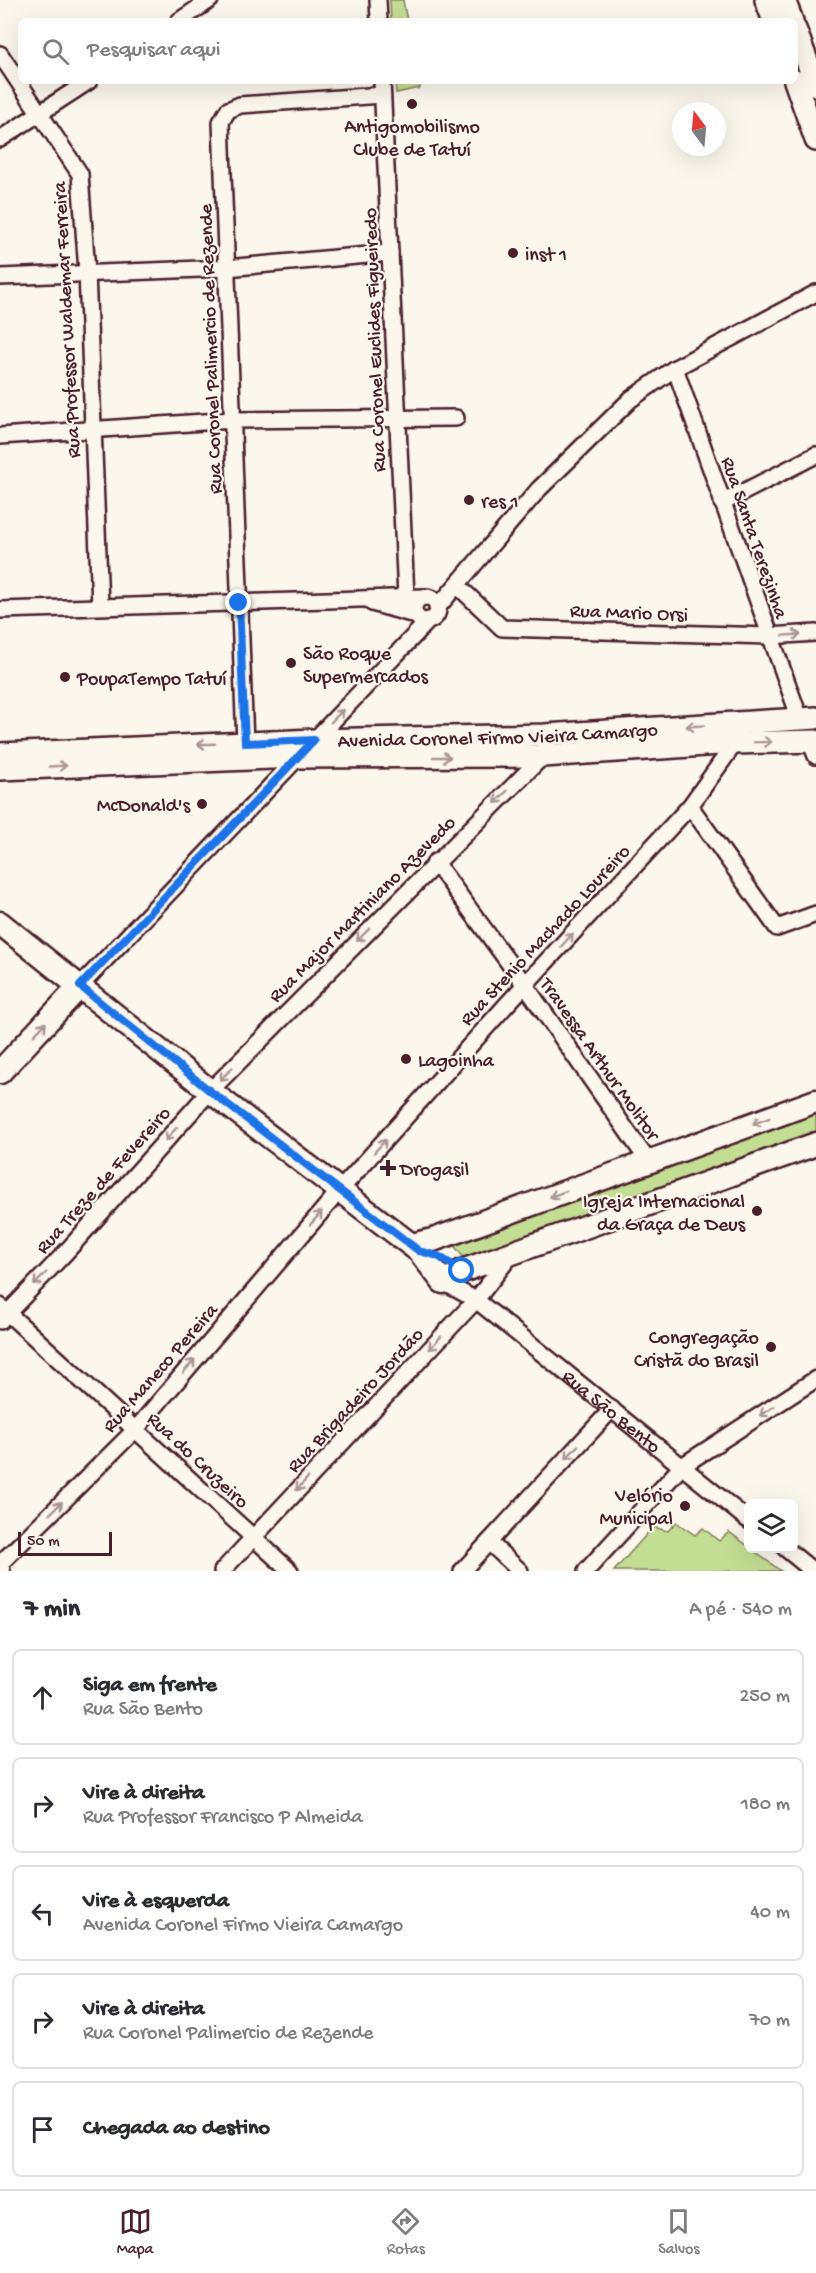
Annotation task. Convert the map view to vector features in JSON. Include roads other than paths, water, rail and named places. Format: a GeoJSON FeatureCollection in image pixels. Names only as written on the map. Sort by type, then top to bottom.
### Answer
{"type":"FeatureCollection","features":[{"type":"Feature","properties":{"kind":"main road"},"geometry":{"type":"LineString","coordinates":[[766,0],[773,18]]}},
{"type":"Feature","properties":{"kind":"main road"},"geometry":{"type":"LineString","coordinates":[[784,0],[791,18]]}},
{"type":"Feature","properties":{"kind":"main road"},"geometry":{"type":"LineString","coordinates":[[798,37],[816,85]]}},
{"type":"Feature","properties":{"kind":"main road"},"geometry":{"type":"LineString","coordinates":[[796,84],[816,140]]}},
{"type":"Feature","properties":{"kind":"main road","name":"Avenida Coronel Firmo Vieira Camargo"},"geometry":{"type":"LineString","coordinates":[[0,769],[544,746],[734,734],[808,719]]}},
{"type":"Feature","properties":{"kind":"main road","name":"Avenida Coronel Firmo Vieira Camargo"},"geometry":{"type":"LineString","coordinates":[[734,734],[814,746]]}},
{"type":"Feature","properties":{"kind":"main road","name":"Avenida Coronel Firmo Vieira Camargo"},"geometry":{"type":"LineString","coordinates":[[0,754],[314,740],[544,746]]}},
{"type":"Feature","properties":{"kind":"main road","name":"Rua São Bento"},"geometry":{"type":"LineString","coordinates":[[0,923],[210,1091],[452,1276]]}},
{"type":"Feature","properties":{"kind":"main road"},"geometry":{"type":"LineString","coordinates":[[0,1072],[80,986]]}},
{"type":"Feature","properties":{"kind":"main road"},"geometry":{"type":"LineString","coordinates":[[415,1248],[816,1101]]}},
{"type":"Feature","properties":{"kind":"main road"},"geometry":{"type":"LineString","coordinates":[[452,1276],[816,1144]]}},
{"type":"Feature","properties":{"kind":"street"},"geometry":{"type":"LineString","coordinates":[[183,18],[210,0]]}},
{"type":"Feature","properties":{"kind":"street"},"geometry":{"type":"LineString","coordinates":[[378,0],[379,18]]}},
{"type":"Feature","properties":{"kind":"street","name":"Rua Professor Waldemar Ferreira"},"geometry":{"type":"LineString","coordinates":[[0,54],[18,82]]}},
{"type":"Feature","properties":{"kind":"street","name":"Rua Professor Waldemar Ferreira"},"geometry":{"type":"LineString","coordinates":[[20,84],[80,174],[87,272],[100,606]]}},
{"type":"Feature","properties":{"kind":"street"},"geometry":{"type":"LineString","coordinates":[[0,139],[84,84]]}},
{"type":"Feature","properties":{"kind":"street","name":"Rua Coronel Euclides Figueiredo"},"geometry":{"type":"LineString","coordinates":[[382,88],[406,597]]}},
{"type":"Feature","properties":{"kind":"street","name":"Rua Coronel Palimercio de Rezende"},"geometry":{"type":"LineString","coordinates":[[245,743],[221,122],[228,110],[240,105],[382,88]]}},
{"type":"Feature","properties":{"kind":"street"},"geometry":{"type":"LineString","coordinates":[[0,277],[226,268],[390,252]]}},
{"type":"Feature","properties":{"kind":"street"},"geometry":{"type":"LineString","coordinates":[[80,986],[299,757],[427,614],[457,585],[539,489],[632,399],[675,368],[816,293]]}},
{"type":"Feature","properties":{"kind":"street","name":"Rua Santa Terezinha"},"geometry":{"type":"LineString","coordinates":[[675,368],[769,636],[808,719]]}},
{"type":"Feature","properties":{"kind":"street"},"geometry":{"type":"LineString","coordinates":[[0,436],[233,420],[456,418]]}},
{"type":"Feature","properties":{"kind":"street"},"geometry":{"type":"LineString","coordinates":[[722,503],[816,455]]}},
{"type":"Feature","properties":{"kind":"street","name":"Rua Mario Orsi"},"geometry":{"type":"LineString","coordinates":[[457,585],[502,628],[769,636],[816,633]]}},
{"type":"Feature","properties":{"kind":"street"},"geometry":{"type":"LineString","coordinates":[[0,610],[430,597],[435,601],[427,614]]}},
{"type":"Feature","properties":{"kind":"street"},"geometry":{"type":"LineString","coordinates":[[355,599],[427,614]]}},
{"type":"Feature","properties":{"kind":"street","name":"Rua Stenio Machado Loureiro"},"geometry":{"type":"LineString","coordinates":[[340,1190],[690,806],[734,734]]}},
{"type":"Feature","properties":{"kind":"street","name":"Rua Major Martiniano Azevedo"},"geometry":{"type":"LineString","coordinates":[[210,1091],[435,862],[544,746]]}},
{"type":"Feature","properties":{"kind":"street"},"geometry":{"type":"LineString","coordinates":[[690,806],[777,928],[816,914]]}},
{"type":"Feature","properties":{"kind":"street","name":"Travessa Arthur Molitor"},"geometry":{"type":"LineString","coordinates":[[435,862],[525,985],[648,1161]]}},
{"type":"Feature","properties":{"kind":"street","name":"Rua Treze de Fevereiro"},"geometry":{"type":"LineString","coordinates":[[3,1314],[66,1252],[210,1091]]}},
{"type":"Feature","properties":{"kind":"street","name":"Rua Maneco Pereira"},"geometry":{"type":"LineString","coordinates":[[0,1564],[136,1429],[340,1190]]}},
{"type":"Feature","properties":{"kind":"street","name":"Rua Brigadeiro Jordão"},"geometry":{"type":"LineString","coordinates":[[222,1571],[476,1300],[513,1252]]}},
{"type":"Feature","properties":{"kind":"street","name":"Rua São Bento"},"geometry":{"type":"LineString","coordinates":[[452,1276],[476,1300],[744,1517]]}},
{"type":"Feature","properties":{"kind":"street","name":"Rua São Bento"},"geometry":{"type":"LineString","coordinates":[[452,1276],[476,1300]]}},
{"type":"Feature","properties":{"kind":"street","name":"Rua do Cruzeiro"},"geometry":{"type":"LineString","coordinates":[[3,1314],[136,1429],[290,1571]]}},
{"type":"Feature","properties":{"kind":"street"},"geometry":{"type":"LineString","coordinates":[[586,1571],[682,1466],[816,1379]]}},
{"type":"Feature","properties":{"kind":"street"},"geometry":{"type":"LineString","coordinates":[[462,1571],[612,1409]]}},
{"type":"Feature","properties":{"kind":"street"},"geometry":{"type":"LineString","coordinates":[[489,1542],[520,1571]]}},
{"type":"Feature","properties":{"kind":"street"},"geometry":{"type":"LineString","coordinates":[[790,1553],[813,1571]]}},
{"type":"Feature","properties":{"kind":"place","name":"Antigomobilismo Clube de Tatuí"},"geometry":{"type":"Point","coordinates":[412,104]}},
{"type":"Feature","properties":{"kind":"place","name":"inst 1"},"geometry":{"type":"Point","coordinates":[513,253]}},
{"type":"Feature","properties":{"kind":"place","name":"res 1"},"geometry":{"type":"Point","coordinates":[469,500]}},
{"type":"Feature","properties":{"kind":"place","name":"São Roque Supermercados"},"geometry":{"type":"Point","coordinates":[291,663]}},
{"type":"Feature","properties":{"kind":"place","name":"PoupaTempo Tatuí"},"geometry":{"type":"Point","coordinates":[65,677]}},
{"type":"Feature","properties":{"kind":"place","name":"McDonald's"},"geometry":{"type":"Point","coordinates":[202,804]}},
{"type":"Feature","properties":{"kind":"place","name":"Lagoinha"},"geometry":{"type":"Point","coordinates":[406,1059]}},
{"type":"Feature","properties":{"kind":"place","name":"Drogasil"},"geometry":{"type":"Point","coordinates":[388,1168]}},
{"type":"Feature","properties":{"kind":"place","name":"Igreja Internacional da Graça de Deus"},"geometry":{"type":"Point","coordinates":[757,1211]}},
{"type":"Feature","properties":{"kind":"place","name":"Congregação Cristã do Brasil"},"geometry":{"type":"Point","coordinates":[771,1347]}},
{"type":"Feature","properties":{"kind":"place","name":"Velório Municipal"},"geometry":{"type":"Point","coordinates":[685,1506]}}]}
